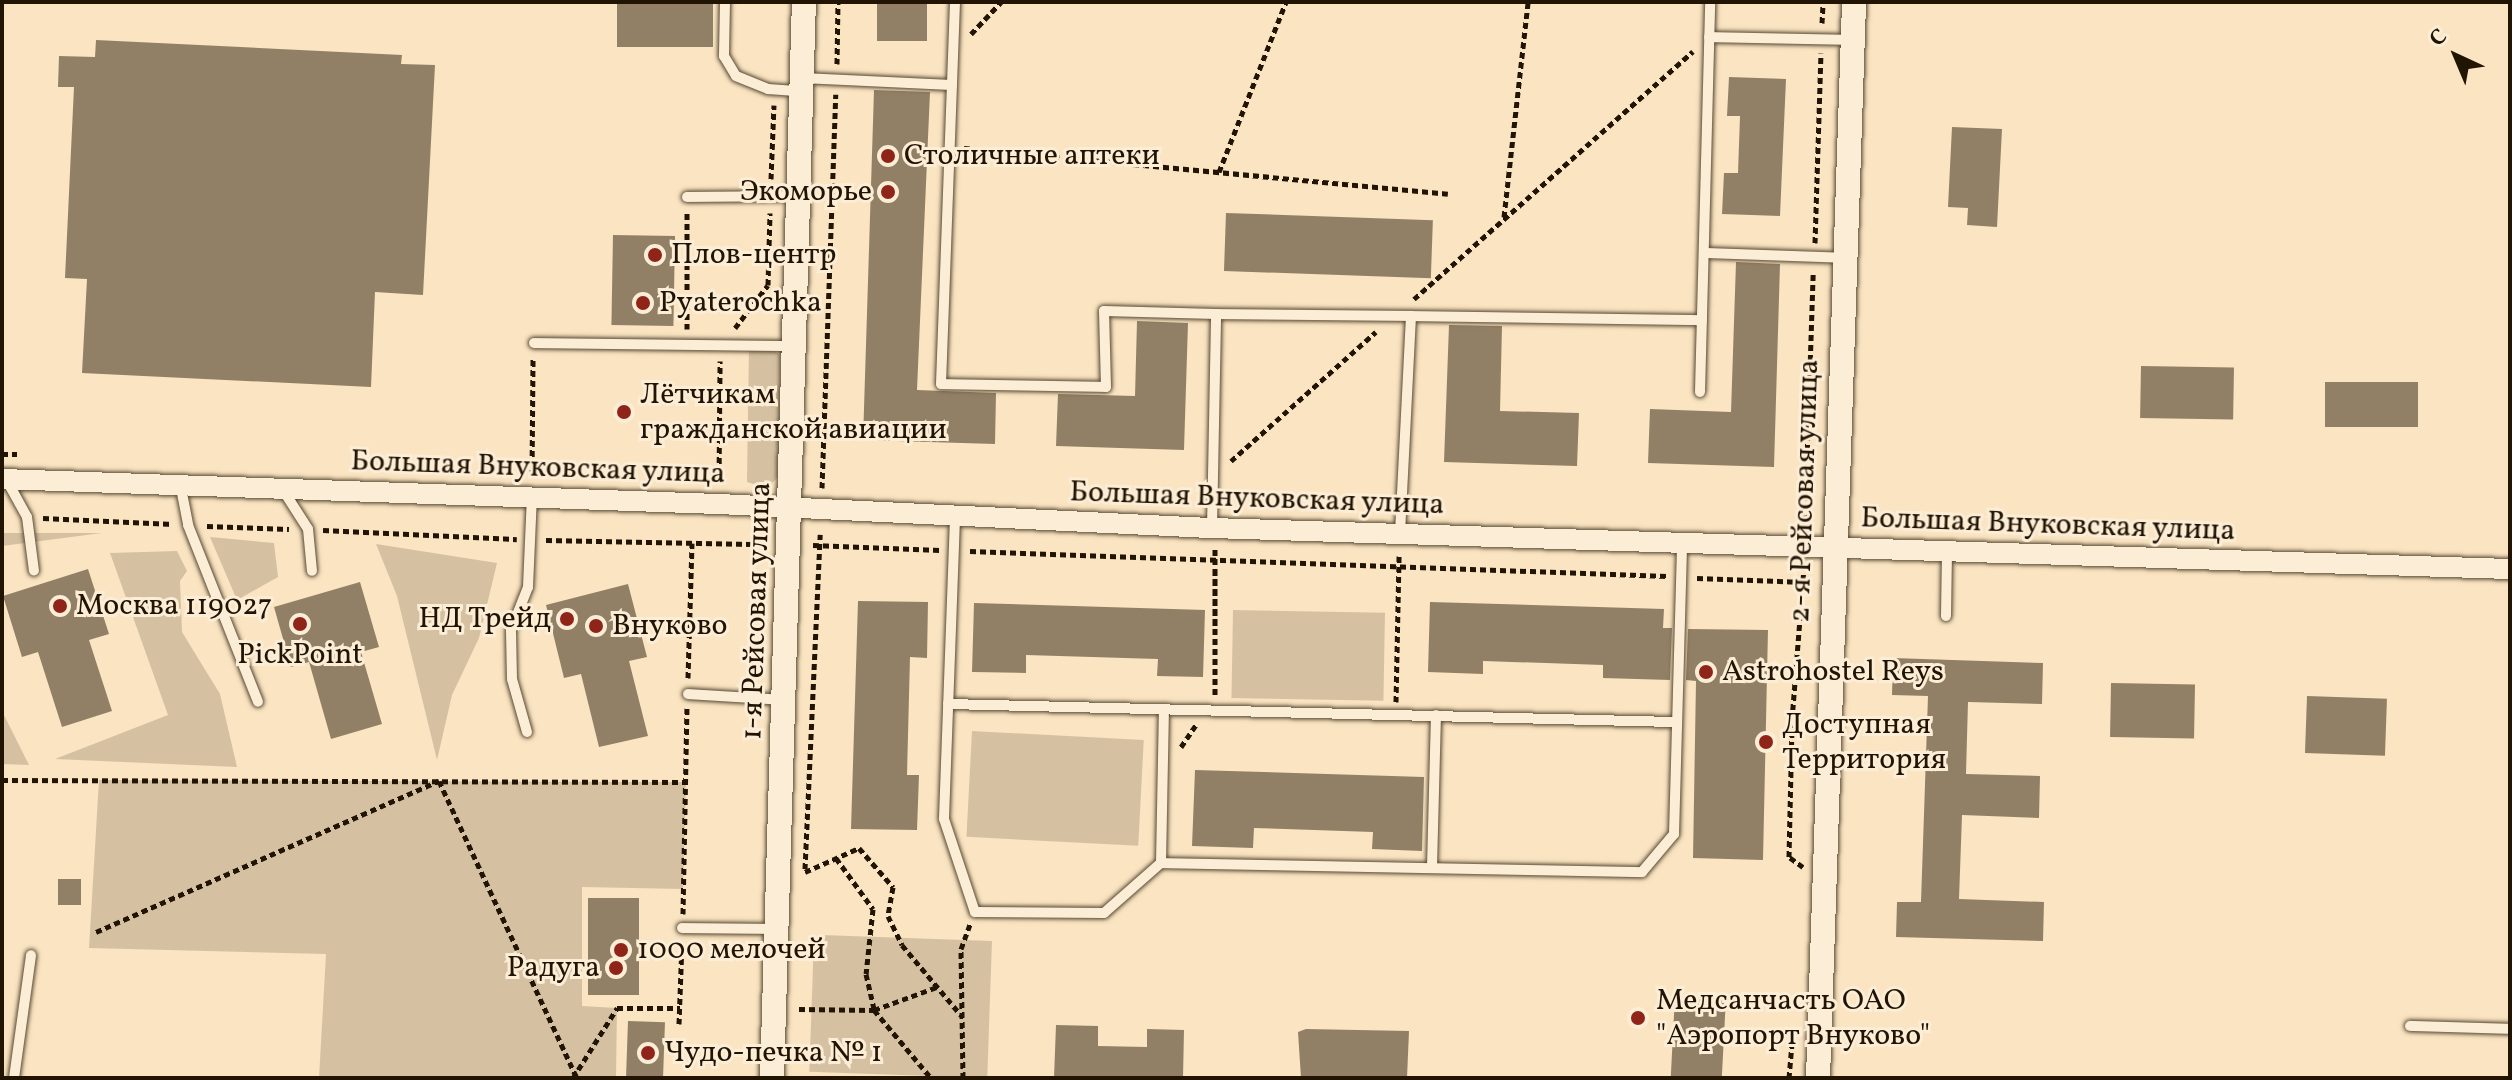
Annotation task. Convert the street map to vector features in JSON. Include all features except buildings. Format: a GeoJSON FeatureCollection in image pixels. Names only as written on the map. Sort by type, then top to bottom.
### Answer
{"type":"FeatureCollection","features":[{"type":"Feature","properties":{"kind":"street","name":"1-я Рейсовая улица"},"geometry":{"type":"LineString","coordinates":[[772,1078],[792,508],[804,2]]}},
{"type":"Feature","properties":{"kind":"street","name":"2-я Рейсовая улица"},"geometry":{"type":"LineString","coordinates":[[1818,1078],[1854,2]]}},
{"type":"Feature","properties":{"kind":"street","name":"Большая Внуковская улица"},"geometry":{"type":"LineString","coordinates":[[4,479],[181,488],[719,504],[955,518],[1400,535],[2510,569]]}},
{"type":"Feature","properties":{"kind":"lane"},"geometry":{"type":"LineString","coordinates":[[725,2],[724,56],[736,76],[768,89],[837,79],[952,85]]}},
{"type":"Feature","properties":{"kind":"lane"},"geometry":{"type":"LineString","coordinates":[[955,2],[941,384],[1106,387],[1104,311],[1702,320]]}},
{"type":"Feature","properties":{"kind":"lane"},"geometry":{"type":"LineString","coordinates":[[1700,392],[1710,2]]}},
{"type":"Feature","properties":{"kind":"lane"},"geometry":{"type":"LineString","coordinates":[[1709,37],[1852,40]]}},
{"type":"Feature","properties":{"kind":"lane"},"geometry":{"type":"LineString","coordinates":[[687,197],[799,196]]}},
{"type":"Feature","properties":{"kind":"lane"},"geometry":{"type":"LineString","coordinates":[[1704,253],[1845,258]]}},
{"type":"Feature","properties":{"kind":"lane"},"geometry":{"type":"LineString","coordinates":[[1212,528],[1216,314]]}},
{"type":"Feature","properties":{"kind":"lane"},"geometry":{"type":"LineString","coordinates":[[1400,535],[1411,316]]}},
{"type":"Feature","properties":{"kind":"lane"},"geometry":{"type":"LineString","coordinates":[[534,343],[796,346]]}},
{"type":"Feature","properties":{"kind":"lane"},"geometry":{"type":"LineString","coordinates":[[4,479],[27,517],[34,571]]}},
{"type":"Feature","properties":{"kind":"lane"},"geometry":{"type":"LineString","coordinates":[[181,488],[188,525],[258,702]]}},
{"type":"Feature","properties":{"kind":"lane"},"geometry":{"type":"LineString","coordinates":[[283,490],[308,529],[312,571]]}},
{"type":"Feature","properties":{"kind":"lane"},"geometry":{"type":"LineString","coordinates":[[527,732],[512,679],[511,630],[528,587],[533,539],[532,497]]}},
{"type":"Feature","properties":{"kind":"lane"},"geometry":{"type":"LineString","coordinates":[[955,518],[944,819],[975,912],[1104,913],[1161,863],[1642,872],[1674,834],[1682,543]]}},
{"type":"Feature","properties":{"kind":"lane"},"geometry":{"type":"LineString","coordinates":[[1946,616],[1947,552]]}},
{"type":"Feature","properties":{"kind":"lane"},"geometry":{"type":"LineString","coordinates":[[688,694],[786,700]]}},
{"type":"Feature","properties":{"kind":"lane"},"geometry":{"type":"LineString","coordinates":[[948,704],[1675,722]]}},
{"type":"Feature","properties":{"kind":"lane"},"geometry":{"type":"LineString","coordinates":[[1161,863],[1164,709]]}},
{"type":"Feature","properties":{"kind":"lane"},"geometry":{"type":"LineString","coordinates":[[1432,867],[1436,715]]}},
{"type":"Feature","properties":{"kind":"lane"},"geometry":{"type":"LineString","coordinates":[[682,928],[779,930]]}},
{"type":"Feature","properties":{"kind":"lane"},"geometry":{"type":"LineString","coordinates":[[14,1078],[31,955]]}},
{"type":"Feature","properties":{"kind":"lane"},"geometry":{"type":"LineString","coordinates":[[2410,1026],[2510,1029]]}},
{"type":"Feature","properties":{"kind":"path"},"geometry":{"type":"LineString","coordinates":[[822,489],[838,2]]}},
{"type":"Feature","properties":{"kind":"path"},"geometry":{"type":"LineString","coordinates":[[953,52],[1001,2]]}},
{"type":"Feature","properties":{"kind":"path"},"geometry":{"type":"LineString","coordinates":[[1219,172],[1286,2]]}},
{"type":"Feature","properties":{"kind":"path"},"geometry":{"type":"LineString","coordinates":[[1504,218],[1528,2]]}},
{"type":"Feature","properties":{"kind":"path"},"geometry":{"type":"LineString","coordinates":[[1213,476],[1709,37]]}},
{"type":"Feature","properties":{"kind":"path"},"geometry":{"type":"LineString","coordinates":[[951,147],[1448,194]]}},
{"type":"Feature","properties":{"kind":"path"},"geometry":{"type":"LineString","coordinates":[[687,197],[687,346]]}},
{"type":"Feature","properties":{"kind":"path"},"geometry":{"type":"LineString","coordinates":[[532,497],[534,343]]}},
{"type":"Feature","properties":{"kind":"path"},"geometry":{"type":"LineString","coordinates":[[719,504],[721,347]]}},
{"type":"Feature","properties":{"kind":"path"},"geometry":{"type":"LineString","coordinates":[[27,517],[533,539],[772,544]]}},
{"type":"Feature","properties":{"kind":"path"},"geometry":{"type":"LineString","coordinates":[[1212,528],[1216,560],[1214,680]]}},
{"type":"Feature","properties":{"kind":"path"},"geometry":{"type":"LineString","coordinates":[[805,887],[816,545],[820,534]]}},
{"type":"Feature","properties":{"kind":"path"},"geometry":{"type":"LineString","coordinates":[[1396,714],[1400,535]]}},
{"type":"Feature","properties":{"kind":"path"},"geometry":{"type":"LineString","coordinates":[[679,1024],[692,543]]}},
{"type":"Feature","properties":{"kind":"path"},"geometry":{"type":"LineString","coordinates":[[816,545],[1804,582]]}},
{"type":"Feature","properties":{"kind":"path"},"geometry":{"type":"LineString","coordinates":[[1804,564],[1792,720],[1789,857],[1805,869],[1804,884]]}},
{"type":"Feature","properties":{"kind":"path"},"geometry":{"type":"LineString","coordinates":[[1163,774],[1206,710]]}},
{"type":"Feature","properties":{"kind":"path"},"geometry":{"type":"LineString","coordinates":[[2,780],[686,782]]}},
{"type":"Feature","properties":{"kind":"path"},"geometry":{"type":"LineString","coordinates":[[96,932],[439,781]]}},
{"type":"Feature","properties":{"kind":"path"},"geometry":{"type":"LineString","coordinates":[[439,781],[575,1077]]}},
{"type":"Feature","properties":{"kind":"path"},"geometry":{"type":"LineString","coordinates":[[805,872],[859,848],[893,887],[888,916],[902,945],[961,1015]]}},
{"type":"Feature","properties":{"kind":"path"},"geometry":{"type":"LineString","coordinates":[[836,858],[873,909],[866,974],[874,1010],[931,1078]]}},
{"type":"Feature","properties":{"kind":"path"},"geometry":{"type":"LineString","coordinates":[[963,1078],[961,949],[975,912]]}},
{"type":"Feature","properties":{"kind":"path"},"geometry":{"type":"LineString","coordinates":[[799,1009],[874,1010],[937,987]]}},
{"type":"Feature","properties":{"kind":"path"},"geometry":{"type":"LineString","coordinates":[[799,1023],[800,994]]}},
{"type":"Feature","properties":{"kind":"path"},"geometry":{"type":"LineString","coordinates":[[575,1077],[617,1008],[680,1008]]}},
{"type":"Feature","properties":{"kind":"path"},"geometry":{"type":"LineString","coordinates":[[1789,1078],[1794,1018]]}},
{"type":"Feature","properties":{"kind":"shaded area"},"geometry":{"type":"Polygon","coordinates":[[[764,343],[780,355],[779,476],[767,488],[747,482],[749,345],[764,343]]]}},
{"type":"Feature","properties":{"kind":"shaded area"},"geometry":{"type":"Polygon","coordinates":[[[2,533],[102,533],[2,546],[2,533]]]}},
{"type":"Feature","properties":{"kind":"shaded area"},"geometry":{"type":"Polygon","coordinates":[[[210,537],[274,543],[278,577],[237,600],[210,537]]]}},
{"type":"Feature","properties":{"kind":"shaded area"},"geometry":{"type":"Polygon","coordinates":[[[376,544],[497,563],[479,638],[452,695],[437,760],[397,596],[376,544]]]}},
{"type":"Feature","properties":{"kind":"shaded area"},"geometry":{"type":"Polygon","coordinates":[[[177,551],[187,571],[180,581],[182,632],[220,694],[237,767],[55,759],[168,715],[110,553],[177,551]]]}},
{"type":"Feature","properties":{"kind":"shaded area"},"geometry":{"type":"Polygon","coordinates":[[[1233,610],[1385,613],[1383,701],[1231,698],[1233,610]]]}},
{"type":"Feature","properties":{"kind":"shaded area"},"geometry":{"type":"Polygon","coordinates":[[[2,711],[29,765],[2,764],[2,711]]]}},
{"type":"Feature","properties":{"kind":"shaded area"},"geometry":{"type":"Polygon","coordinates":[[[972,731],[1144,740],[1138,846],[966,837],[972,731]]]}},
{"type":"Feature","properties":{"kind":"shaded area"},"geometry":{"type":"Polygon","coordinates":[[[99,780],[686,782],[683,889],[582,887],[582,1006],[617,1008],[616,1078],[319,1078],[326,954],[89,948],[99,780]]]}},
{"type":"Feature","properties":{"kind":"shaded area"},"geometry":{"type":"Polygon","coordinates":[[[814,935],[992,941],[987,1078],[809,1072],[814,935]]]}},
{"type":"Feature","properties":{"kind":"place","name":"Столичные аптеки"},"geometry":{"type":"Point","coordinates":[888,156]}},
{"type":"Feature","properties":{"kind":"place","name":"Экоморье"},"geometry":{"type":"Point","coordinates":[888,192]}},
{"type":"Feature","properties":{"kind":"place","name":"Плов-центр"},"geometry":{"type":"Point","coordinates":[655,255]}},
{"type":"Feature","properties":{"kind":"place","name":"Pyaterochka"},"geometry":{"type":"Point","coordinates":[643,303]}},
{"type":"Feature","properties":{"kind":"place","name":"Лётчикам гражданской авиации"},"geometry":{"type":"Point","coordinates":[624,412]}},
{"type":"Feature","properties":{"kind":"place","name":"Москва 119027"},"geometry":{"type":"Point","coordinates":[60,606]}},
{"type":"Feature","properties":{"kind":"place","name":"НД Трейд"},"geometry":{"type":"Point","coordinates":[567,619]}},
{"type":"Feature","properties":{"kind":"place","name":"PickPoint"},"geometry":{"type":"Point","coordinates":[300,624]}},
{"type":"Feature","properties":{"kind":"place","name":"Внуково"},"geometry":{"type":"Point","coordinates":[596,626]}},
{"type":"Feature","properties":{"kind":"place","name":"Astrohostel Reys"},"geometry":{"type":"Point","coordinates":[1706,672]}},
{"type":"Feature","properties":{"kind":"place","name":"Доступная Территория"},"geometry":{"type":"Point","coordinates":[1766,742]}},
{"type":"Feature","properties":{"kind":"place","name":"1000 мелочей"},"geometry":{"type":"Point","coordinates":[621,950]}},
{"type":"Feature","properties":{"kind":"place","name":"Радуга"},"geometry":{"type":"Point","coordinates":[616,968]}},
{"type":"Feature","properties":{"kind":"place","name":"Медсанчасть ОАО \"Аэропорт Внуково\""},"geometry":{"type":"Point","coordinates":[1638,1018]}},
{"type":"Feature","properties":{"kind":"place","name":"Чудо-печка № 1"},"geometry":{"type":"Point","coordinates":[648,1053]}}]}
